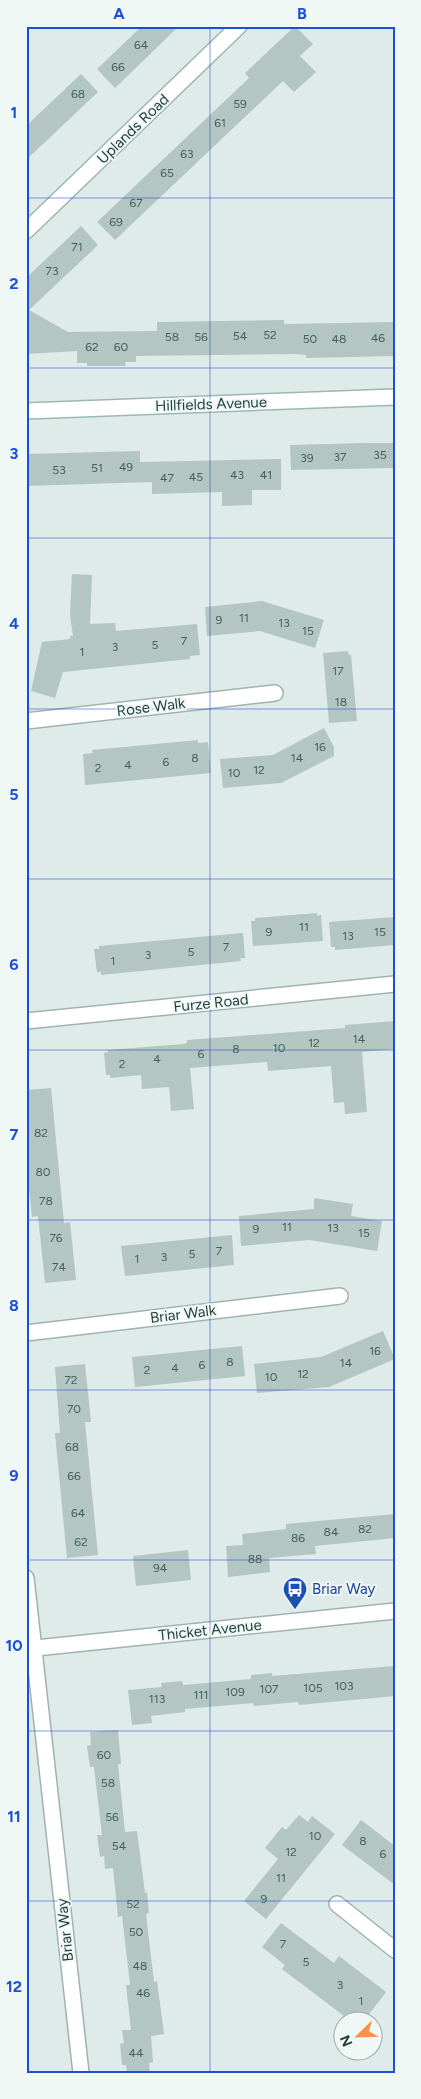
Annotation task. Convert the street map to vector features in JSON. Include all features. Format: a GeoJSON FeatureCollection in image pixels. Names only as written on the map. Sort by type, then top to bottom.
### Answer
{"type":"FeatureCollection","features":[{"type":"Feature","properties":{"kind":"street","name":"Uplands Road"},"geometry":{"type":"LineString","coordinates":[[26,231],[239,26]]}},
{"type":"Feature","properties":{"kind":"street","name":"Hillfields Avenue"},"geometry":{"type":"LineString","coordinates":[[26,411],[395,397]]}},
{"type":"Feature","properties":{"kind":"street","name":"Rose Walk"},"geometry":{"type":"LineString","coordinates":[[26,721],[275,693]]}},
{"type":"Feature","properties":{"kind":"street","name":"Furze Road"},"geometry":{"type":"LineString","coordinates":[[26,1021],[395,984]]}},
{"type":"Feature","properties":{"kind":"street","name":"Briar Walk"},"geometry":{"type":"LineString","coordinates":[[26,1333],[340,1296]]}},
{"type":"Feature","properties":{"kind":"street","name":"Briar Way"},"geometry":{"type":"LineString","coordinates":[[26,1578],[30,1649],[81,2073]]}},
{"type":"Feature","properties":{"kind":"street","name":"Thicket Avenue"},"geometry":{"type":"LineString","coordinates":[[30,1649],[395,1610]]}},
{"type":"Feature","properties":{"kind":"street"},"geometry":{"type":"LineString","coordinates":[[337,1904],[395,1950]]}},
{"type":"Feature","properties":{"kind":"building"},"geometry":{"type":"Polygon","coordinates":[[[142,26],[179,26],[115,88],[97,69],[142,26]]]}},
{"type":"Feature","properties":{"kind":"building"},"geometry":{"type":"Polygon","coordinates":[[[295,26],[313,44],[300,56],[316,72],[294,92],[283,81],[115,240],[97,222],[249,78],[245,73],[295,26]]]}},
{"type":"Feature","properties":{"kind":"building"},"geometry":{"type":"Polygon","coordinates":[[[81,74],[98,92],[26,160],[26,126],[81,74]]]}},
{"type":"Feature","properties":{"kind":"building"},"geometry":{"type":"Polygon","coordinates":[[[81,226],[98,245],[29,310],[68,332],[157,331],[157,322],[284,320],[284,324],[395,322],[395,356],[306,358],[306,355],[295,354],[136,356],[136,362],[125,362],[126,366],[87,366],[87,363],[77,363],[77,351],[26,354],[26,278],[81,226]]]}},
{"type":"Feature","properties":{"kind":"building"},"geometry":{"type":"Polygon","coordinates":[[[395,443],[395,468],[291,470],[290,445],[395,443]]]}},
{"type":"Feature","properties":{"kind":"building"},"geometry":{"type":"Polygon","coordinates":[[[140,451],[140,462],[281,459],[281,490],[252,490],[252,505],[222,506],[222,492],[152,494],[152,482],[26,486],[26,454],[140,451]]]}},
{"type":"Feature","properties":{"kind":"building"},"geometry":{"type":"Polygon","coordinates":[[[72,574],[92,575],[90,624],[115,623],[116,631],[197,624],[200,655],[190,656],[190,659],[63,672],[55,698],[31,691],[42,642],[70,639],[70,636],[73,636],[70,615],[72,574]]]}},
{"type":"Feature","properties":{"kind":"building"},"geometry":{"type":"Polygon","coordinates":[[[262,601],[324,620],[315,648],[260,631],[207,636],[205,607],[262,601]]]}},
{"type":"Feature","properties":{"kind":"building"},"geometry":{"type":"Polygon","coordinates":[[[348,651],[349,655],[351,655],[357,721],[329,723],[323,653],[348,651]]]}},
{"type":"Feature","properties":{"kind":"building"},"geometry":{"type":"Polygon","coordinates":[[[324,728],[334,747],[334,756],[281,783],[223,788],[220,759],[273,755],[324,728]]]}},
{"type":"Feature","properties":{"kind":"building"},"geometry":{"type":"Polygon","coordinates":[[[198,740],[198,743],[208,742],[211,773],[85,785],[83,754],[93,753],[92,750],[198,740]]]}},
{"type":"Feature","properties":{"kind":"building"},"geometry":{"type":"Polygon","coordinates":[[[317,913],[317,916],[321,915],[323,941],[253,946],[251,921],[255,921],[255,918],[317,913]]]}},
{"type":"Feature","properties":{"kind":"building"},"geometry":{"type":"Polygon","coordinates":[[[395,917],[395,945],[335,950],[335,947],[331,947],[329,922],[395,917]]]}},
{"type":"Feature","properties":{"kind":"building"},"geometry":{"type":"Polygon","coordinates":[[[243,933],[245,958],[240,958],[241,961],[101,975],[101,972],[97,972],[94,949],[99,949],[99,946],[243,933]]]}},
{"type":"Feature","properties":{"kind":"building"},"geometry":{"type":"Polygon","coordinates":[[[395,1021],[395,1049],[362,1052],[367,1112],[345,1114],[344,1102],[334,1103],[331,1066],[268,1071],[267,1062],[190,1068],[194,1109],[171,1111],[169,1087],[142,1089],[141,1075],[110,1078],[110,1075],[106,1075],[104,1053],[108,1052],[108,1050],[183,1044],[187,1043],[187,1040],[345,1028],[345,1025],[395,1021]]]}},
{"type":"Feature","properties":{"kind":"building"},"geometry":{"type":"Polygon","coordinates":[[[51,1088],[64,1223],[70,1222],[76,1280],[45,1283],[38,1216],[32,1217],[26,1157],[26,1090],[51,1088]]]}},
{"type":"Feature","properties":{"kind":"building"},"geometry":{"type":"Polygon","coordinates":[[[314,1198],[353,1204],[351,1216],[382,1221],[377,1251],[310,1240],[241,1246],[239,1216],[314,1209],[314,1198]]]}},
{"type":"Feature","properties":{"kind":"building"},"geometry":{"type":"Polygon","coordinates":[[[232,1235],[234,1265],[125,1276],[121,1246],[232,1235]]]}},
{"type":"Feature","properties":{"kind":"building"},"geometry":{"type":"Polygon","coordinates":[[[383,1331],[395,1359],[329,1387],[257,1393],[254,1364],[321,1357],[383,1331]]]}},
{"type":"Feature","properties":{"kind":"building"},"geometry":{"type":"Polygon","coordinates":[[[242,1346],[245,1376],[135,1387],[132,1357],[242,1346]]]}},
{"type":"Feature","properties":{"kind":"building"},"geometry":{"type":"Polygon","coordinates":[[[85,1364],[91,1422],[85,1422],[98,1555],[67,1558],[55,1433],[60,1433],[55,1367],[85,1364]]]}},
{"type":"Feature","properties":{"kind":"building"},"geometry":{"type":"Polygon","coordinates":[[[395,1514],[395,1538],[315,1546],[316,1554],[269,1558],[270,1572],[228,1577],[226,1546],[243,1545],[242,1534],[286,1529],[286,1524],[395,1514]]]}},
{"type":"Feature","properties":{"kind":"building"},"geometry":{"type":"Polygon","coordinates":[[[188,1550],[191,1580],[136,1586],[133,1556],[188,1550]]]}},
{"type":"Feature","properties":{"kind":"building"},"geometry":{"type":"Polygon","coordinates":[[[395,1666],[395,1696],[299,1705],[298,1702],[254,1706],[253,1703],[185,1709],[185,1712],[151,1716],[152,1723],[132,1725],[128,1690],[162,1687],[161,1683],[182,1681],[183,1685],[251,1679],[251,1675],[272,1673],[272,1676],[395,1666]]]}},
{"type":"Feature","properties":{"kind":"building"},"geometry":{"type":"Polygon","coordinates":[[[118,1730],[121,1764],[118,1764],[125,1832],[137,1831],[145,1893],[147,1892],[149,1913],[146,1914],[154,1982],[157,1981],[164,2034],[151,2036],[153,2062],[149,2063],[150,2073],[127,2073],[126,2065],[122,2065],[120,2044],[124,2043],[122,2030],[131,2030],[126,1985],[130,1985],[122,1916],[118,1917],[113,1868],[105,1869],[104,1856],[100,1857],[97,1835],[102,1835],[94,1767],[90,1767],[87,1746],[91,1745],[90,1732],[118,1730]]]}},
{"type":"Feature","properties":{"kind":"building"},"geometry":{"type":"Polygon","coordinates":[[[299,1815],[308,1822],[312,1816],[335,1834],[266,1919],[244,1901],[278,1859],[265,1848],[282,1827],[286,1830],[299,1815]]]}},
{"type":"Feature","properties":{"kind":"building"},"geometry":{"type":"Polygon","coordinates":[[[361,1820],[395,1846],[395,1885],[342,1845],[361,1820]]]}},
{"type":"Feature","properties":{"kind":"building"},"geometry":{"type":"Polygon","coordinates":[[[281,1923],[334,1963],[339,1956],[386,1992],[371,2012],[339,2012],[282,1969],[285,1965],[262,1947],[281,1923]]]}},
{"type":"Feature","properties":{"kind":"place","name":"Briar Way"},"geometry":{"type":"Point","coordinates":[295,1610]}}]}
